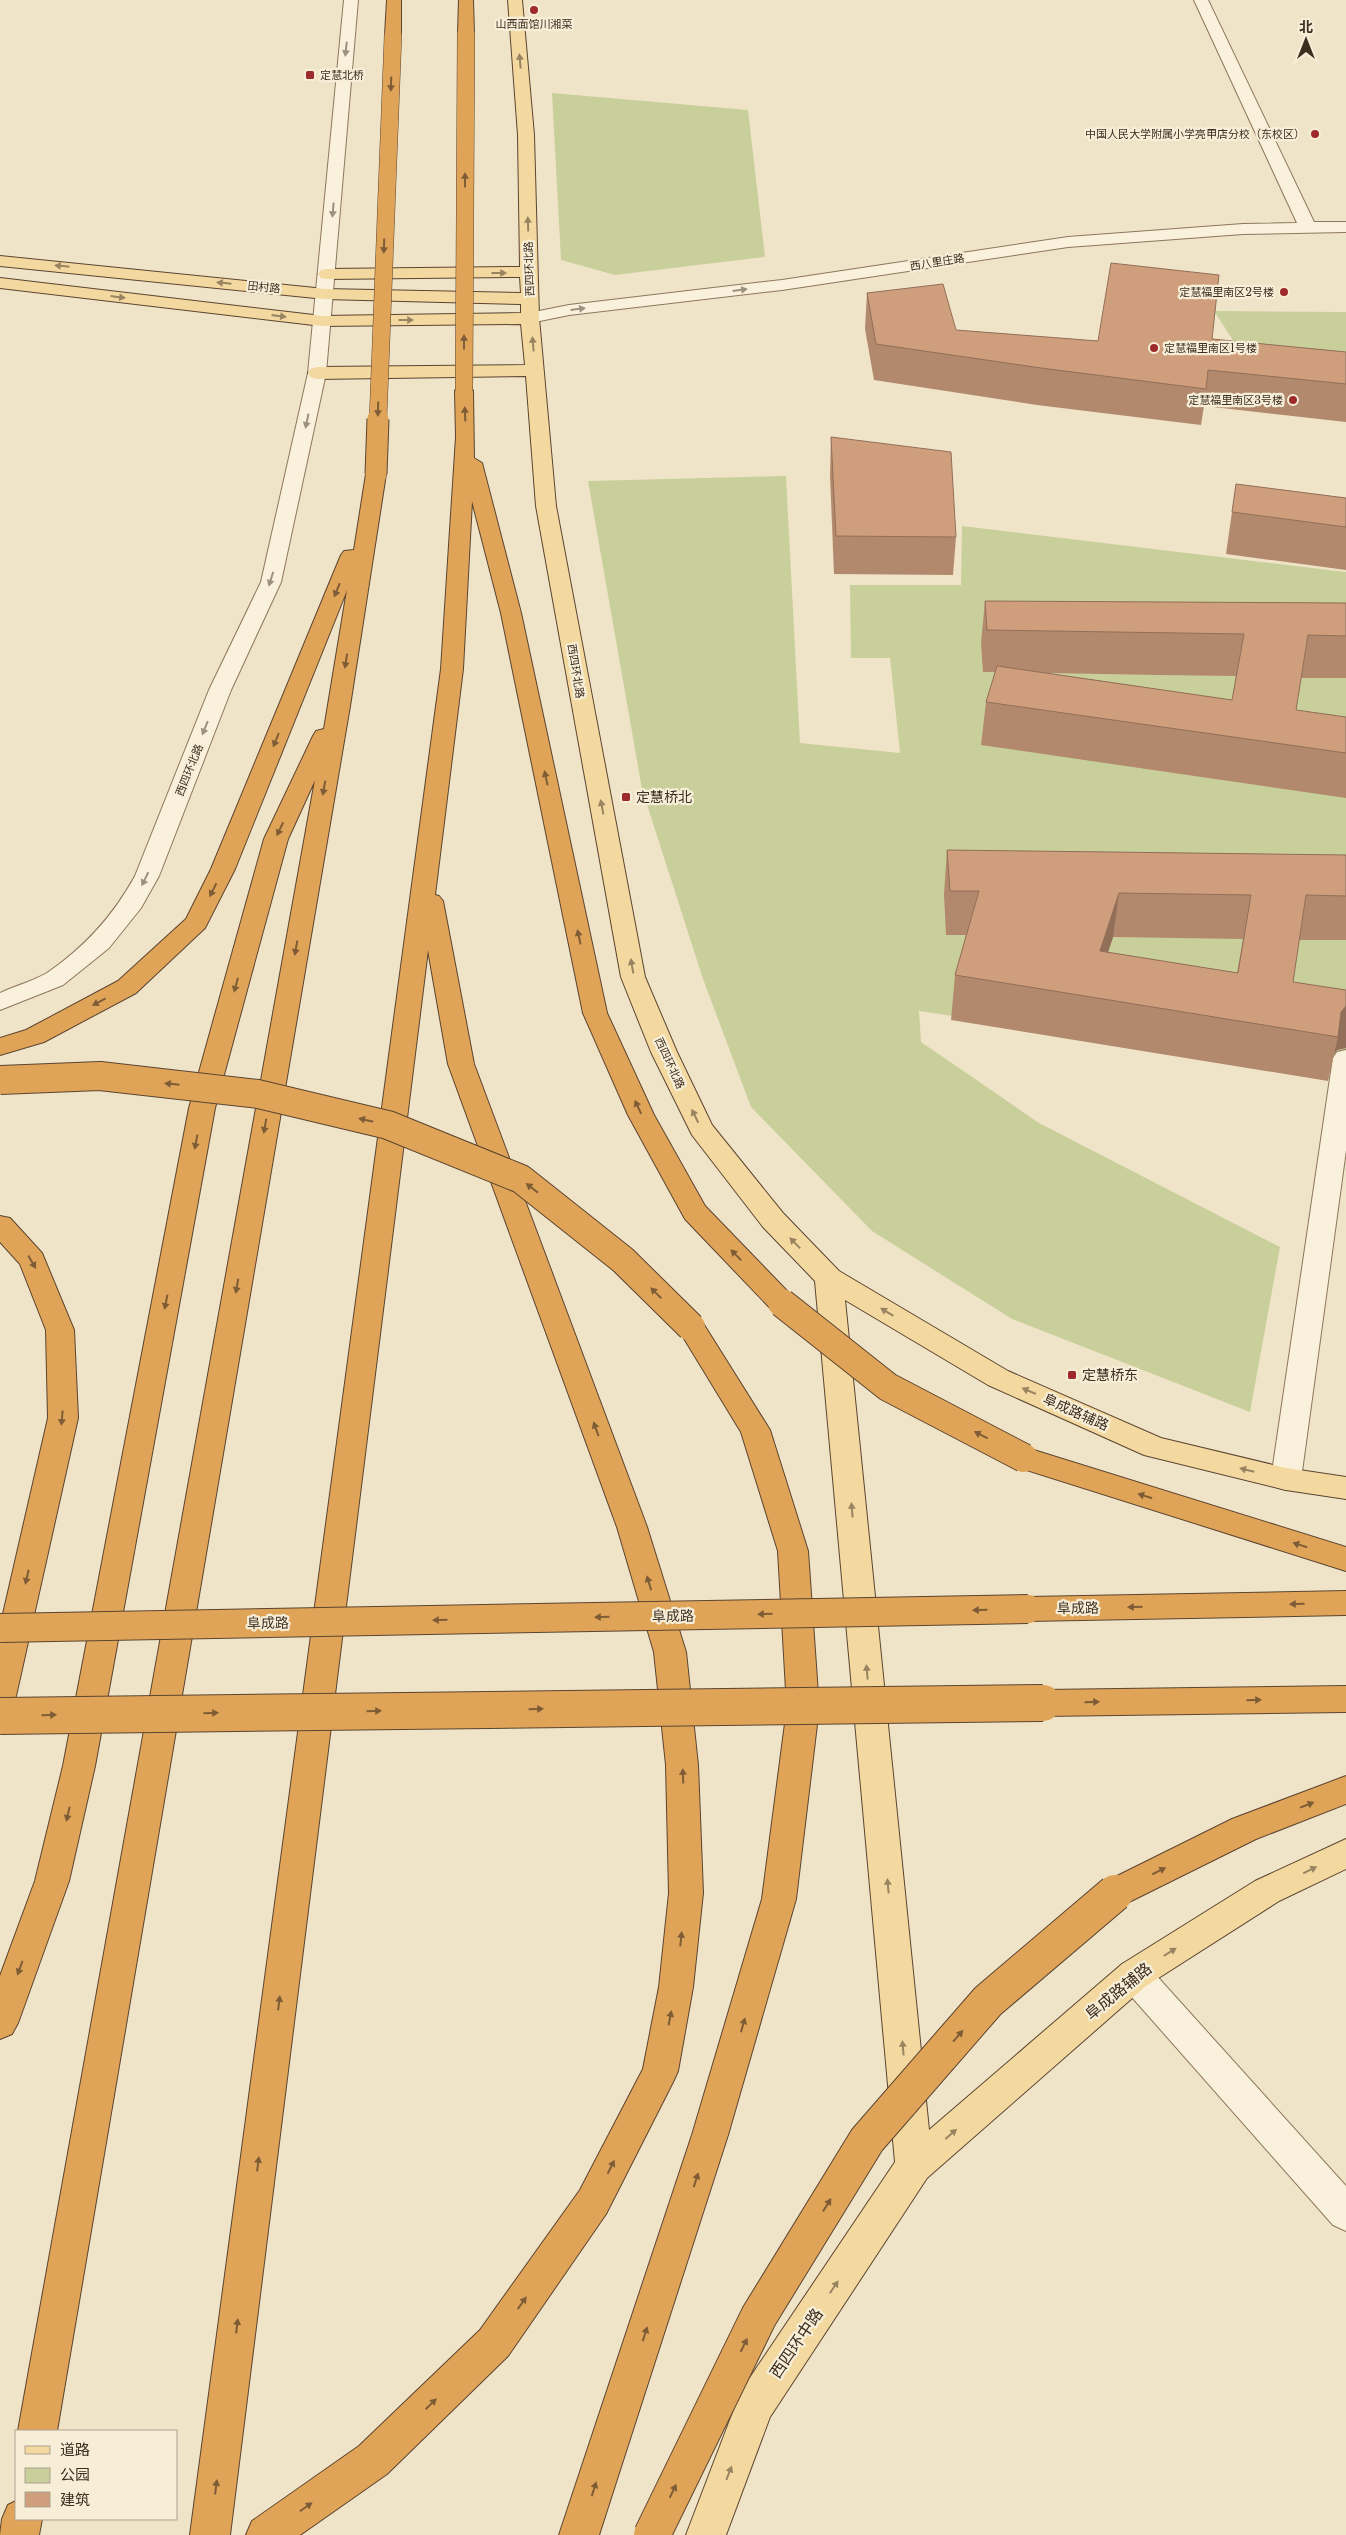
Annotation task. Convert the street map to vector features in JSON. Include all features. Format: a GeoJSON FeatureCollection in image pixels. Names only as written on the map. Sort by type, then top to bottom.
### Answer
{"type":"FeatureCollection","features":[{"type":"Feature","properties":{"kind":"highway"},"geometry":{"type":"LineString","coordinates":[[37,2430],[339,706],[376,474],[394,0]]}},
{"type":"Feature","properties":{"kind":"highway"},"geometry":{"type":"LineString","coordinates":[[210,2535],[452,669],[466,437],[464,391],[466,0]]}},
{"type":"Feature","properties":{"kind":"highway"},"geometry":{"type":"LineString","coordinates":[[466,437],[511,613],[595,1013],[641,1115],[695,1212],[782,1303],[888,1387],[1024,1458],[1346,1559]]}},
{"type":"Feature","properties":{"kind":"highway"},"geometry":{"type":"LineString","coordinates":[[0,1047],[35,1036],[127,987],[196,923],[223,870],[369,512]]}},
{"type":"Feature","properties":{"kind":"highway"},"geometry":{"type":"LineString","coordinates":[[0,2024],[52,1881],[79,1766],[202,1108],[276,839],[339,706]]}},
{"type":"Feature","properties":{"kind":"highway"},"geometry":{"type":"LineString","coordinates":[[266,2535],[373,2460],[494,2343],[593,2202],[660,2071],[676,1987],[686,1893],[682,1765],[670,1652],[632,1527],[461,1064],[426,875]]}},
{"type":"Feature","properties":{"kind":"highway"},"geometry":{"type":"LineString","coordinates":[[0,1080],[100,1076],[258,1094],[388,1125],[521,1179],[623,1260],[691,1327],[755,1430],[793,1551],[803,1708],[779,1900],[710,2135],[578,2535]]}},
{"type":"Feature","properties":{"kind":"highway"},"geometry":{"type":"LineString","coordinates":[[0,1226],[32,1260],[60,1330],[63,1418],[0,1696]]}},
{"type":"Feature","properties":{"kind":"highway","name":"阜成路"},"geometry":{"type":"LineString","coordinates":[[0,1628],[1346,1604]]}},
{"type":"Feature","properties":{"kind":"highway"},"geometry":{"type":"LineString","coordinates":[[0,1716],[1346,1699]]}},
{"type":"Feature","properties":{"kind":"highway"},"geometry":{"type":"LineString","coordinates":[[652,2535],[759,2316],[866,2140],[988,2001],[1115,1893],[1244,1828],[1346,1790]]}},
{"type":"Feature","properties":{"kind":"highway"},"geometry":{"type":"LineString","coordinates":[[19,2535],[22,2520]]}},
{"type":"Feature","properties":{"kind":"main road","name":"西四环北路"},"geometry":{"type":"LineString","coordinates":[[516,0],[526,134],[530,318],[546,506],[634,977],[664,1052],[701,1129],[773,1220],[829,1278]]}},
{"type":"Feature","properties":{"kind":"main road","name":"田村路"},"geometry":{"type":"LineString","coordinates":[[0,261],[325,294],[491,299],[530,298]]}},
{"type":"Feature","properties":{"kind":"main road"},"geometry":{"type":"LineString","coordinates":[[327,274],[529,272]]}},
{"type":"Feature","properties":{"kind":"main road","name":"田村路"},"geometry":{"type":"LineString","coordinates":[[0,283],[322,321],[530,318]]}},
{"type":"Feature","properties":{"kind":"main road"},"geometry":{"type":"LineString","coordinates":[[317,373],[535,370]]}},
{"type":"Feature","properties":{"kind":"main road"},"geometry":{"type":"LineString","coordinates":[[829,1278],[914,2166]]}},
{"type":"Feature","properties":{"kind":"main road","name":"阜成路辅路"},"geometry":{"type":"LineString","coordinates":[[829,1278],[998,1378],[1154,1447],[1286,1480],[1346,1488]]}},
{"type":"Feature","properties":{"kind":"main road","name":"阜成路辅路"},"geometry":{"type":"LineString","coordinates":[[914,2166],[1134,1975],[1267,1891],[1346,1853]]}},
{"type":"Feature","properties":{"kind":"main road","name":"西四环中路"},"geometry":{"type":"LineString","coordinates":[[706,2535],[755,2405],[914,2166]]}},
{"type":"Feature","properties":{"kind":"street","name":"西四环北路"},"geometry":{"type":"LineString","coordinates":[[0,1002],[54,979],[100,943],[129,908],[147,876],[220,690],[271,582],[317,373],[351,0]]}},
{"type":"Feature","properties":{"kind":"street"},"geometry":{"type":"LineString","coordinates":[[1201,0],[1306,224]]}},
{"type":"Feature","properties":{"kind":"street","name":"西八里庄路"},"geometry":{"type":"LineString","coordinates":[[530,298],[583,295],[790,272],[1010,242],[1147,227],[1225,221],[1306,224],[1346,228]]}},
{"type":"Feature","properties":{"kind":"street","name":"西八里庄路"},"geometry":{"type":"LineString","coordinates":[[530,318],[579,309],[782,285],[1068,242],[1346,221]]}},
{"type":"Feature","properties":{"kind":"street"},"geometry":{"type":"LineString","coordinates":[[1286,1480],[1346,1058]]}},
{"type":"Feature","properties":{"kind":"street"},"geometry":{"type":"LineString","coordinates":[[1134,1975],[1346,2213]]}},
{"type":"Feature","properties":{"kind":"green space"},"geometry":{"type":"Polygon","coordinates":[[[552,93],[748,110],[765,257],[615,275],[561,260],[552,93]]]}},
{"type":"Feature","properties":{"kind":"green space"},"geometry":{"type":"Polygon","coordinates":[[[1214,311],[1346,312],[1346,374],[1249,365],[1214,311]]]}},
{"type":"Feature","properties":{"kind":"green space"},"geometry":{"type":"Polygon","coordinates":[[[786,476],[800,743],[900,753],[890,658],[851,658],[850,585],[961,585],[962,526],[1346,572],[1346,1074],[919,1011],[921,1042],[1039,1123],[1280,1247],[1250,1412],[1012,1319],[872,1231],[751,1107],[703,979],[642,789],[588,481],[786,476]]]}},
{"type":"Feature","properties":{"kind":"building"},"geometry":{"type":"Polygon","coordinates":[[[1111,263],[1219,275],[1212,339],[1346,352],[1346,384],[1208,370],[1206,389],[876,344],[867,293],[943,284],[956,330],[1098,341],[1111,263]]]}},
{"type":"Feature","properties":{"kind":"building"},"geometry":{"type":"Polygon","coordinates":[[[831,437],[951,452],[956,537],[836,536],[831,437]]]}},
{"type":"Feature","properties":{"kind":"building"},"geometry":{"type":"Polygon","coordinates":[[[1236,484],[1346,498],[1346,527],[1232,512],[1236,484]]]}},
{"type":"Feature","properties":{"kind":"building"},"geometry":{"type":"Polygon","coordinates":[[[985,601],[1346,603],[1346,636],[1308,635],[1296,710],[1346,717],[1346,753],[986,702],[997,666],[1232,700],[1244,634],[987,630],[985,601]]]}},
{"type":"Feature","properties":{"kind":"building"},"geometry":{"type":"Polygon","coordinates":[[[947,850],[1346,855],[1346,896],[1306,895],[1293,982],[1346,990],[1346,1006],[1341,1012],[1338,1037],[955,975],[979,891],[950,891],[947,850]],[[1119,893],[1100,951],[1238,973],[1251,895],[1119,893]]]}},
{"type":"Feature","properties":{"kind":"place","name":"山西面馆川湘菜"},"geometry":{"type":"Point","coordinates":[534,10]}},
{"type":"Feature","properties":{"kind":"place","name":"定慧北桥"},"geometry":{"type":"Point","coordinates":[310,75]}},
{"type":"Feature","properties":{"kind":"place","name":"中国人民大学附属小学亮甲店分校（东校区）"},"geometry":{"type":"Point","coordinates":[1315,134]}},
{"type":"Feature","properties":{"kind":"place","name":"定慧福里南区2号楼"},"geometry":{"type":"Point","coordinates":[1284,292]}},
{"type":"Feature","properties":{"kind":"place","name":"定慧福里南区1号楼"},"geometry":{"type":"Point","coordinates":[1154,348]}},
{"type":"Feature","properties":{"kind":"place","name":"定慧福里南区3号楼"},"geometry":{"type":"Point","coordinates":[1293,400]}},
{"type":"Feature","properties":{"kind":"place","name":"定慧桥北"},"geometry":{"type":"Point","coordinates":[626,797]}},
{"type":"Feature","properties":{"kind":"place","name":"定慧桥东"},"geometry":{"type":"Point","coordinates":[1072,1375]}}]}
